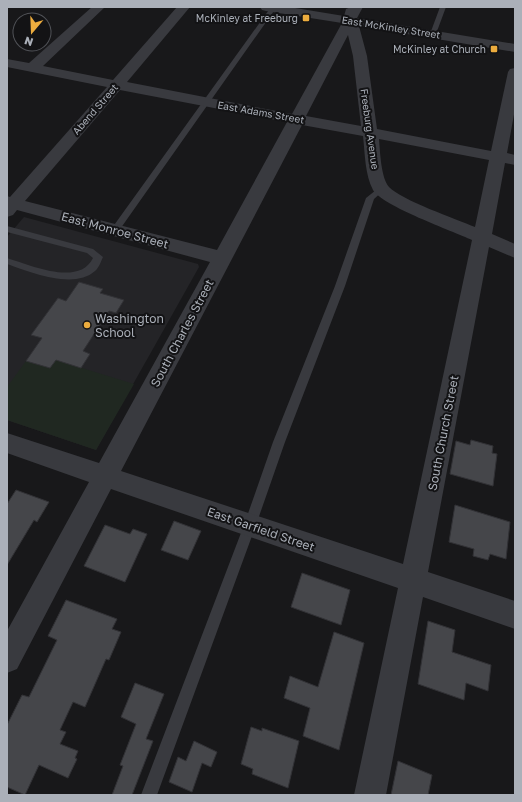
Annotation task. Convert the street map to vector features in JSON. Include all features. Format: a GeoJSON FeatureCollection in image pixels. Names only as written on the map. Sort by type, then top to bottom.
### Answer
{"type":"FeatureCollection","features":[{"type":"Feature","properties":{"kind":"street"},"geometry":{"type":"LineString","coordinates":[[32,68],[99,7]]}},
{"type":"Feature","properties":{"kind":"street","name":"Abend Street"},"geometry":{"type":"LineString","coordinates":[[9,205],[184,7]]}},
{"type":"Feature","properties":{"kind":"street","name":"East McKinley Street"},"geometry":{"type":"LineString","coordinates":[[270,8],[352,12],[433,34],[515,48]]}},
{"type":"Feature","properties":{"kind":"street","name":"South Charles Street"},"geometry":{"type":"LineString","coordinates":[[7,658],[297,119],[352,12]]}},
{"type":"Feature","properties":{"kind":"street","name":"Freeburg Avenue"},"geometry":{"type":"LineString","coordinates":[[352,12],[352,22],[360,56],[375,171],[381,189]]}},
{"type":"Feature","properties":{"kind":"street","name":"East Adams Street"},"geometry":{"type":"LineString","coordinates":[[7,63],[506,158]]}},
{"type":"Feature","properties":{"kind":"street","name":"South Church Street"},"geometry":{"type":"LineString","coordinates":[[370,795],[482,236],[506,158],[515,72]]}},
{"type":"Feature","properties":{"kind":"street"},"geometry":{"type":"LineString","coordinates":[[381,189],[396,200],[515,251]]}},
{"type":"Feature","properties":{"kind":"street","name":"East Monroe Street"},"geometry":{"type":"LineString","coordinates":[[9,205],[115,230],[222,258]]}},
{"type":"Feature","properties":{"kind":"street","name":"East Garfield Street"},"geometry":{"type":"LineString","coordinates":[[7,443],[515,615]]}},
{"type":"Feature","properties":{"kind":"lane"},"geometry":{"type":"LineString","coordinates":[[433,34],[443,7]]}},
{"type":"Feature","properties":{"kind":"lane"},"geometry":{"type":"LineString","coordinates":[[115,230],[206,102],[270,8]]}},
{"type":"Feature","properties":{"kind":"lane"},"geometry":{"type":"LineString","coordinates":[[148,795],[250,525],[279,442],[340,286],[370,198],[381,189]]}},
{"type":"Feature","properties":{"kind":"lane"},"geometry":{"type":"LineString","coordinates":[[7,229],[90,251],[98,257],[96,264],[91,270],[82,275],[58,276],[7,261]]}},
{"type":"Feature","properties":{"kind":"shaded area","name":"Washington School"},"geometry":{"type":"Polygon","coordinates":[[[24,217],[198,264],[199,267],[96,450],[7,420],[7,237],[24,217]]]}},
{"type":"Feature","properties":{"kind":"shaded area"},"geometry":{"type":"Polygon","coordinates":[[[56,360],[134,384],[96,450],[7,420],[7,387],[26,361],[50,368],[56,360]]]}},
{"type":"Feature","properties":{"kind":"building"},"geometry":{"type":"Polygon","coordinates":[[[79,282],[103,289],[100,293],[124,300],[116,313],[109,311],[83,351],[90,354],[81,368],[56,360],[50,368],[26,361],[42,338],[31,335],[58,298],[66,301],[79,282]]]}},
{"type":"Feature","properties":{"kind":"building"},"geometry":{"type":"Polygon","coordinates":[[[471,440],[493,446],[492,453],[497,454],[493,486],[450,474],[456,441],[470,445],[471,440]]]}},
{"type":"Feature","properties":{"kind":"building"},"geometry":{"type":"Polygon","coordinates":[[[16,490],[49,502],[37,522],[34,520],[7,565],[7,504],[16,490]]]}},
{"type":"Feature","properties":{"kind":"building"},"geometry":{"type":"Polygon","coordinates":[[[455,505],[510,522],[506,559],[490,554],[488,560],[473,556],[474,549],[449,542],[455,505]]]}},
{"type":"Feature","properties":{"kind":"building"},"geometry":{"type":"Polygon","coordinates":[[[174,521],[201,531],[188,560],[161,550],[174,521]]]}},
{"type":"Feature","properties":{"kind":"building"},"geometry":{"type":"Polygon","coordinates":[[[105,525],[130,534],[133,529],[147,534],[125,582],[84,566],[105,525]]]}},
{"type":"Feature","properties":{"kind":"building"},"geometry":{"type":"Polygon","coordinates":[[[302,573],[350,590],[341,625],[291,607],[302,573]]]}},
{"type":"Feature","properties":{"kind":"building"},"geometry":{"type":"Polygon","coordinates":[[[66,600],[117,619],[112,629],[121,632],[109,660],[106,659],[85,707],[73,702],[60,730],[66,732],[60,744],[78,751],[75,758],[77,759],[68,778],[39,765],[25,795],[7,787],[7,725],[22,695],[29,697],[57,640],[48,636],[66,600]]]}},
{"type":"Feature","properties":{"kind":"building"},"geometry":{"type":"Polygon","coordinates":[[[428,621],[455,630],[452,652],[491,665],[488,691],[466,683],[464,700],[418,684],[428,621]]]}},
{"type":"Feature","properties":{"kind":"building"},"geometry":{"type":"Polygon","coordinates":[[[334,632],[364,643],[339,750],[303,736],[310,708],[284,698],[290,676],[318,687],[334,632]]]}},
{"type":"Feature","properties":{"kind":"building"},"geometry":{"type":"Polygon","coordinates":[[[135,683],[164,694],[146,739],[153,741],[132,795],[112,795],[123,766],[120,765],[136,724],[121,717],[135,683]]]}},
{"type":"Feature","properties":{"kind":"building"},"geometry":{"type":"Polygon","coordinates":[[[251,727],[262,731],[262,728],[299,741],[288,788],[252,774],[253,769],[241,764],[251,727]]]}},
{"type":"Feature","properties":{"kind":"building"},"geometry":{"type":"Polygon","coordinates":[[[194,741],[217,752],[211,767],[202,763],[192,792],[169,782],[178,757],[186,761],[194,741]]]}},
{"type":"Feature","properties":{"kind":"building"},"geometry":{"type":"Polygon","coordinates":[[[398,761],[432,775],[428,795],[391,795],[398,761]]]}},
{"type":"Feature","properties":{"kind":"place","name":"McKinley at Freeburg"},"geometry":{"type":"Point","coordinates":[306,18]}},
{"type":"Feature","properties":{"kind":"place","name":"McKinley at Church"},"geometry":{"type":"Point","coordinates":[494,49]}},
{"type":"Feature","properties":{"kind":"place","name":"Washington School"},"geometry":{"type":"Point","coordinates":[87,325]}}]}
